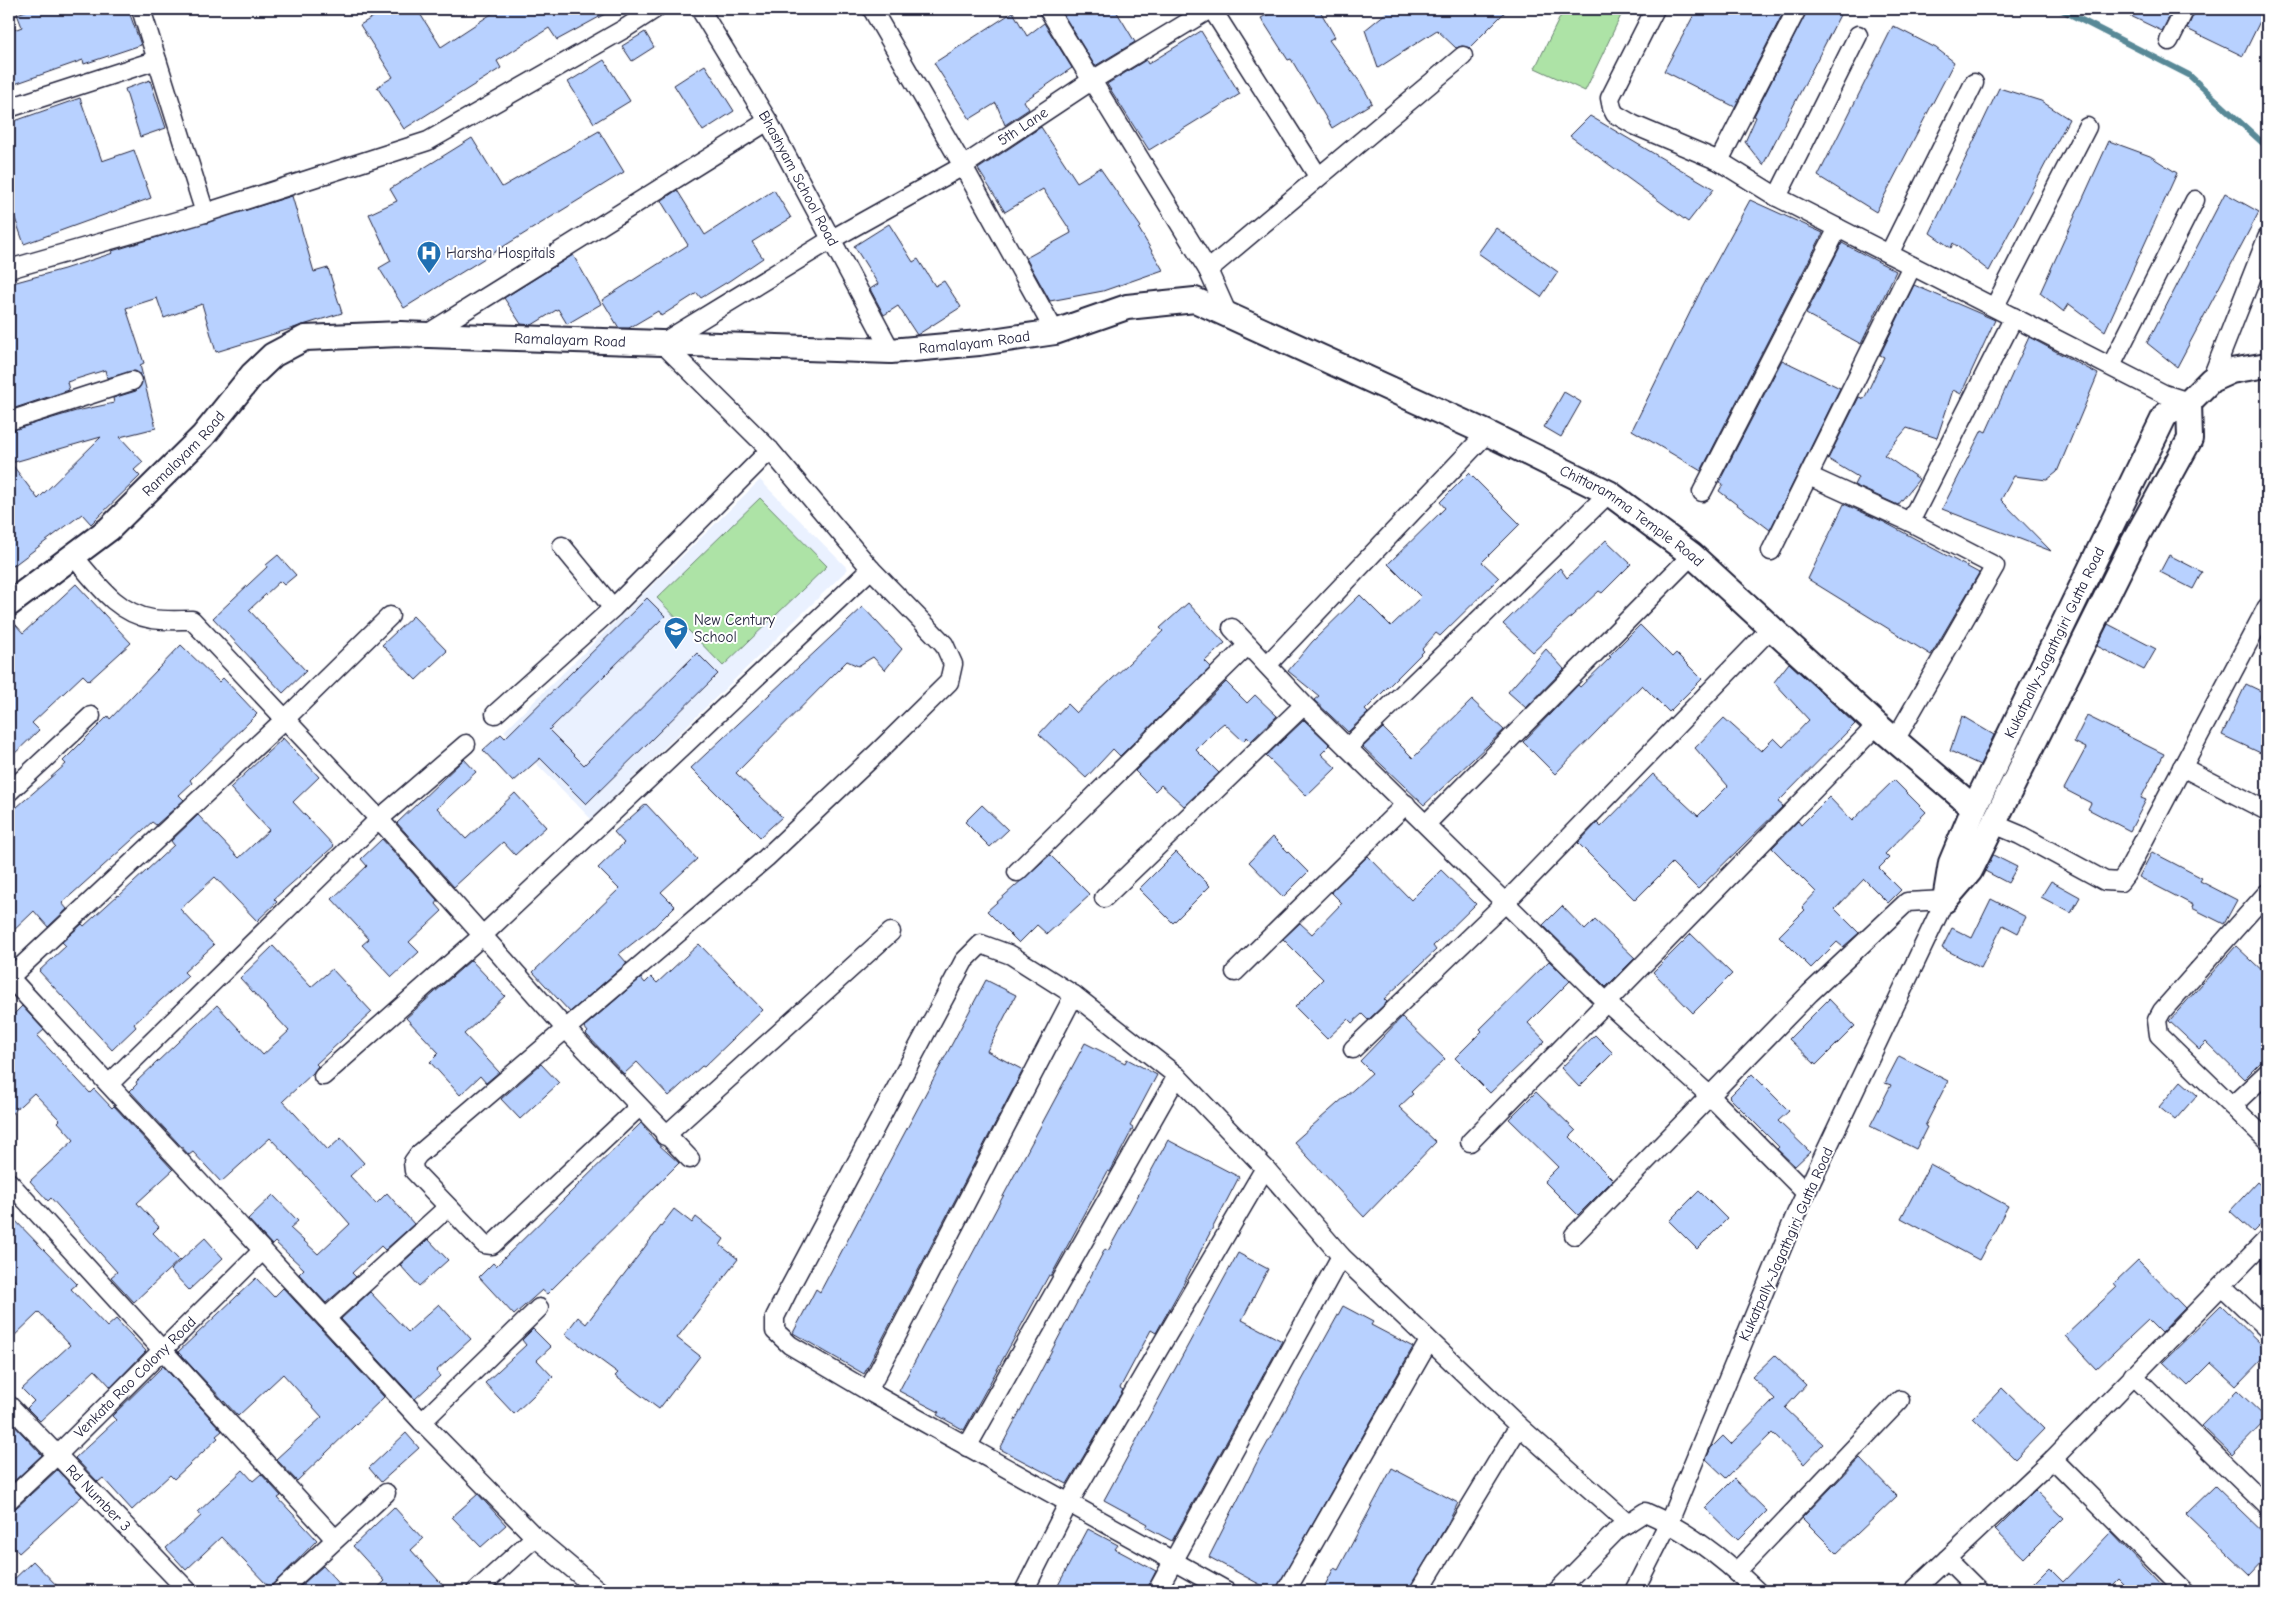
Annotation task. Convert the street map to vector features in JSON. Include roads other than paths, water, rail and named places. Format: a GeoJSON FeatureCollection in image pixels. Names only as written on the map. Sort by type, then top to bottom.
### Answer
{"type":"FeatureCollection","features":[{"type":"Feature","properties":{"kind":"street"},"geometry":{"type":"LineString","coordinates":[[141,9],[205,213]]}},
{"type":"Feature","properties":{"kind":"street"},"geometry":{"type":"LineString","coordinates":[[9,269],[205,213],[428,141],[624,29],[655,9]]}},
{"type":"Feature","properties":{"kind":"street","name":"Bhashyam School Road"},"geometry":{"type":"LineString","coordinates":[[700,9],[768,121],[891,351]]}},
{"type":"Feature","properties":{"kind":"street"},"geometry":{"type":"LineString","coordinates":[[872,9],[963,166],[1055,332]]}},
{"type":"Feature","properties":{"kind":"street"},"geometry":{"type":"LineString","coordinates":[[1048,9],[1208,270],[1228,315]]}},
{"type":"Feature","properties":{"kind":"street"},"geometry":{"type":"LineString","coordinates":[[1211,9],[1318,176]]}},
{"type":"Feature","properties":{"kind":"street","name":"5th Lane"},"geometry":{"type":"LineString","coordinates":[[662,343],[832,239],[963,166],[1091,81],[1211,9]]}},
{"type":"Feature","properties":{"kind":"street"},"geometry":{"type":"LineString","coordinates":[[1655,9],[1610,98],[1615,114],[1634,125],[1719,161],[1777,197],[1995,306],[2164,394],[2189,402]]}},
{"type":"Feature","properties":{"kind":"street"},"geometry":{"type":"LineString","coordinates":[[1719,161],[1797,9]]}},
{"type":"Feature","properties":{"kind":"street"},"geometry":{"type":"LineString","coordinates":[[2169,41],[2185,9]]}},
{"type":"Feature","properties":{"kind":"street"},"geometry":{"type":"LineString","coordinates":[[1777,197],[1858,35]]}},
{"type":"Feature","properties":{"kind":"street"},"geometry":{"type":"LineString","coordinates":[[1208,270],[1463,56]]}},
{"type":"Feature","properties":{"kind":"street"},"geometry":{"type":"LineString","coordinates":[[9,108],[157,60]]}},
{"type":"Feature","properties":{"kind":"street"},"geometry":{"type":"LineString","coordinates":[[1889,254],[1974,83]]}},
{"type":"Feature","properties":{"kind":"street"},"geometry":{"type":"LineString","coordinates":[[423,336],[768,121]]}},
{"type":"Feature","properties":{"kind":"street"},"geometry":{"type":"LineString","coordinates":[[1995,306],[2087,128]]}},
{"type":"Feature","properties":{"kind":"street"},"geometry":{"type":"LineString","coordinates":[[2111,366],[2194,200]]}},
{"type":"Feature","properties":{"kind":"street"},"geometry":{"type":"LineString","coordinates":[[1702,492],[1838,228]]}},
{"type":"Feature","properties":{"kind":"street"},"geometry":{"type":"LineString","coordinates":[[2211,380],[2267,238]]}},
{"type":"Feature","properties":{"kind":"street"},"geometry":{"type":"LineString","coordinates":[[1771,552],[1912,266]]}},
{"type":"Feature","properties":{"kind":"street","name":"Ramalayam Road"},"geometry":{"type":"LineString","coordinates":[[9,604],[109,529],[203,436],[252,375],[273,355],[305,338],[378,334],[891,351],[979,343],[1055,332],[1127,307],[1195,300],[1228,315]]}},
{"type":"Feature","properties":{"kind":"street","name":"Chittaramma Temple Road"},"geometry":{"type":"LineString","coordinates":[[1228,315],[1487,433],[1609,493],[1692,556],[1878,725],[1974,808]]}},
{"type":"Feature","properties":{"kind":"street"},"geometry":{"type":"LineString","coordinates":[[1910,522],[2014,317]]}},
{"type":"Feature","properties":{"kind":"street"},"geometry":{"type":"LineString","coordinates":[[639,1107],[492,1245],[484,1244],[414,1171],[413,1162],[416,1158],[565,1028],[766,858],[949,682],[953,664],[944,644],[871,569],[770,450],[662,343]]}},
{"type":"Feature","properties":{"kind":"street","name":"Kukatpally-Jagathgiri Gutta Road"},"geometry":{"type":"LineString","coordinates":[[1945,900],[1950,863],[1974,808],[2165,415],[2189,402],[2211,380],[2231,371],[2267,365]]}},
{"type":"Feature","properties":{"kind":"street"},"geometry":{"type":"LineString","coordinates":[[9,421],[132,381]]}},
{"type":"Feature","properties":{"kind":"street","name":"Kukatpally-Jagathgiri Gutta Road"},"geometry":{"type":"LineString","coordinates":[[1634,1591],[1668,1522],[1796,1214],[1945,900],[1970,871],[2132,545],[2190,439],[2189,402]]}},
{"type":"Feature","properties":{"kind":"street"},"geometry":{"type":"LineString","coordinates":[[1267,665],[1487,433]]}},
{"type":"Feature","properties":{"kind":"street"},"geometry":{"type":"LineString","coordinates":[[495,714],[613,608],[770,450]]}},
{"type":"Feature","properties":{"kind":"street"},"geometry":{"type":"LineString","coordinates":[[1809,476],[1910,522],[1995,566],[1895,740]]}},
{"type":"Feature","properties":{"kind":"street"},"geometry":{"type":"LineString","coordinates":[[1348,746],[1609,493]]}},
{"type":"Feature","properties":{"kind":"street"},"geometry":{"type":"LineString","coordinates":[[562,546],[613,608]]}},
{"type":"Feature","properties":{"kind":"street"},"geometry":{"type":"LineString","coordinates":[[1427,823],[1692,556]]}},
{"type":"Feature","properties":{"kind":"street"},"geometry":{"type":"LineString","coordinates":[[74,557],[111,599],[128,611],[151,619],[192,620],[379,819],[565,1028],[665,1136],[690,1159]]}},
{"type":"Feature","properties":{"kind":"street"},"geometry":{"type":"LineString","coordinates":[[323,1076],[482,936],[871,569]]}},
{"type":"Feature","properties":{"kind":"street"},"geometry":{"type":"LineString","coordinates":[[1994,824],[2020,835],[2105,881],[2120,882],[2126,874],[2267,607]]}},
{"type":"Feature","properties":{"kind":"street"},"geometry":{"type":"LineString","coordinates":[[390,616],[284,720],[9,978],[109,1084],[261,1252],[326,1318],[422,1422],[535,1537],[599,1591]]}},
{"type":"Feature","properties":{"kind":"street"},"geometry":{"type":"LineString","coordinates":[[1354,1049],[1505,903],[1772,627]]}},
{"type":"Feature","properties":{"kind":"street"},"geometry":{"type":"LineString","coordinates":[[1232,628],[1304,705],[1427,823],[1505,903],[1606,1002],[1709,1095],[1806,1193]]}},
{"type":"Feature","properties":{"kind":"street"},"geometry":{"type":"LineString","coordinates":[[1017,872],[1248,645]]}},
{"type":"Feature","properties":{"kind":"street"},"geometry":{"type":"LineString","coordinates":[[1104,898],[1304,705]]}},
{"type":"Feature","properties":{"kind":"street"},"geometry":{"type":"LineString","coordinates":[[9,792],[91,716]]}},
{"type":"Feature","properties":{"kind":"street"},"geometry":{"type":"LineString","coordinates":[[1470,1142],[1606,1002],[1714,895],[1878,725]]}},
{"type":"Feature","properties":{"kind":"street"},"geometry":{"type":"LineString","coordinates":[[109,1084],[379,819],[466,744]]}},
{"type":"Feature","properties":{"kind":"street"},"geometry":{"type":"LineString","coordinates":[[2182,768],[2267,811]]}},
{"type":"Feature","properties":{"kind":"street"},"geometry":{"type":"LineString","coordinates":[[1236,972],[1406,804]]}},
{"type":"Feature","properties":{"kind":"street"},"geometry":{"type":"LineString","coordinates":[[2267,893],[2162,1011],[2157,1020],[2159,1035],[2267,1140]]}},
{"type":"Feature","properties":{"kind":"street"},"geometry":{"type":"LineString","coordinates":[[1574,1235],[1810,993],[1908,902],[1945,900]]}},
{"type":"Feature","properties":{"kind":"street"},"geometry":{"type":"LineString","coordinates":[[665,1136],[891,932]]}},
{"type":"Feature","properties":{"kind":"street"},"geometry":{"type":"LineString","coordinates":[[1228,1591],[868,1392],[790,1345],[775,1331],[775,1317],[788,1289],[964,961],[981,944],[1011,955],[1074,995],[1177,1076],[1265,1168],[1341,1256],[1519,1426],[1628,1523]]}},
{"type":"Feature","properties":{"kind":"street"},"geometry":{"type":"LineString","coordinates":[[868,1392],[1074,995]]}},
{"type":"Feature","properties":{"kind":"street"},"geometry":{"type":"LineString","coordinates":[[2232,1106],[2267,1073]]}},
{"type":"Feature","properties":{"kind":"street"},"geometry":{"type":"LineString","coordinates":[[967,1447],[1177,1076]]}},
{"type":"Feature","properties":{"kind":"street"},"geometry":{"type":"LineString","coordinates":[[1024,1591],[1068,1504],[1265,1168]]}},
{"type":"Feature","properties":{"kind":"street"},"geometry":{"type":"LineString","coordinates":[[9,1182],[335,1539]]}},
{"type":"Feature","properties":{"kind":"street"},"geometry":{"type":"LineString","coordinates":[[326,1318],[448,1207]]}},
{"type":"Feature","properties":{"kind":"street"},"geometry":{"type":"LineString","coordinates":[[1913,1591],[2054,1458],[2267,1239]]}},
{"type":"Feature","properties":{"kind":"street","name":"Venkata Rao Colony Road"},"geometry":{"type":"LineString","coordinates":[[9,1500],[57,1455],[261,1252]]}},
{"type":"Feature","properties":{"kind":"street"},"geometry":{"type":"LineString","coordinates":[[1157,1591],[1341,1256]]}},
{"type":"Feature","properties":{"kind":"street"},"geometry":{"type":"LineString","coordinates":[[2222,1286],[2267,1329]]}},
{"type":"Feature","properties":{"kind":"street"},"geometry":{"type":"LineString","coordinates":[[422,1422],[539,1308]]}},
{"type":"Feature","properties":{"kind":"street"},"geometry":{"type":"LineString","coordinates":[[1286,1591],[1429,1341]]}},
{"type":"Feature","properties":{"kind":"street"},"geometry":{"type":"LineString","coordinates":[[2133,1375],[2267,1506]]}},
{"type":"Feature","properties":{"kind":"street"},"geometry":{"type":"LineString","coordinates":[[1737,1571],[1900,1400]]}},
{"type":"Feature","properties":{"kind":"street","name":"Rd Number 3"},"geometry":{"type":"LineString","coordinates":[[9,1405],[188,1591]]}},
{"type":"Feature","properties":{"kind":"street"},"geometry":{"type":"LineString","coordinates":[[1419,1591],[1519,1426]]}},
{"type":"Feature","properties":{"kind":"street"},"geometry":{"type":"LineString","coordinates":[[2054,1458],[2185,1591]]}},
{"type":"Feature","properties":{"kind":"street"},"geometry":{"type":"LineString","coordinates":[[280,1591],[386,1493]]}},
{"type":"Feature","properties":{"kind":"street"},"geometry":{"type":"LineString","coordinates":[[1557,1591],[1617,1530],[1645,1512],[1668,1522],[1737,1571],[1757,1591]]}},
{"type":"Feature","properties":{"kind":"street"},"geometry":{"type":"LineString","coordinates":[[476,1591],[535,1537]]}},
{"type":"Feature","properties":{"kind":"street"},"geometry":{"type":"LineString","coordinates":[[1947,1559],[1979,1591]]}},
{"type":"Feature","properties":{"kind":"waterway"},"geometry":{"type":"LineString","coordinates":[[2060,9],[2189,75],[2267,147]]}},
{"type":"Feature","properties":{"kind":"place","name":"Harsha Hospitals"},"geometry":{"type":"Point","coordinates":[429,274]}},
{"type":"Feature","properties":{"kind":"place","name":"New Century School"},"geometry":{"type":"Point","coordinates":[676,650]}}]}
